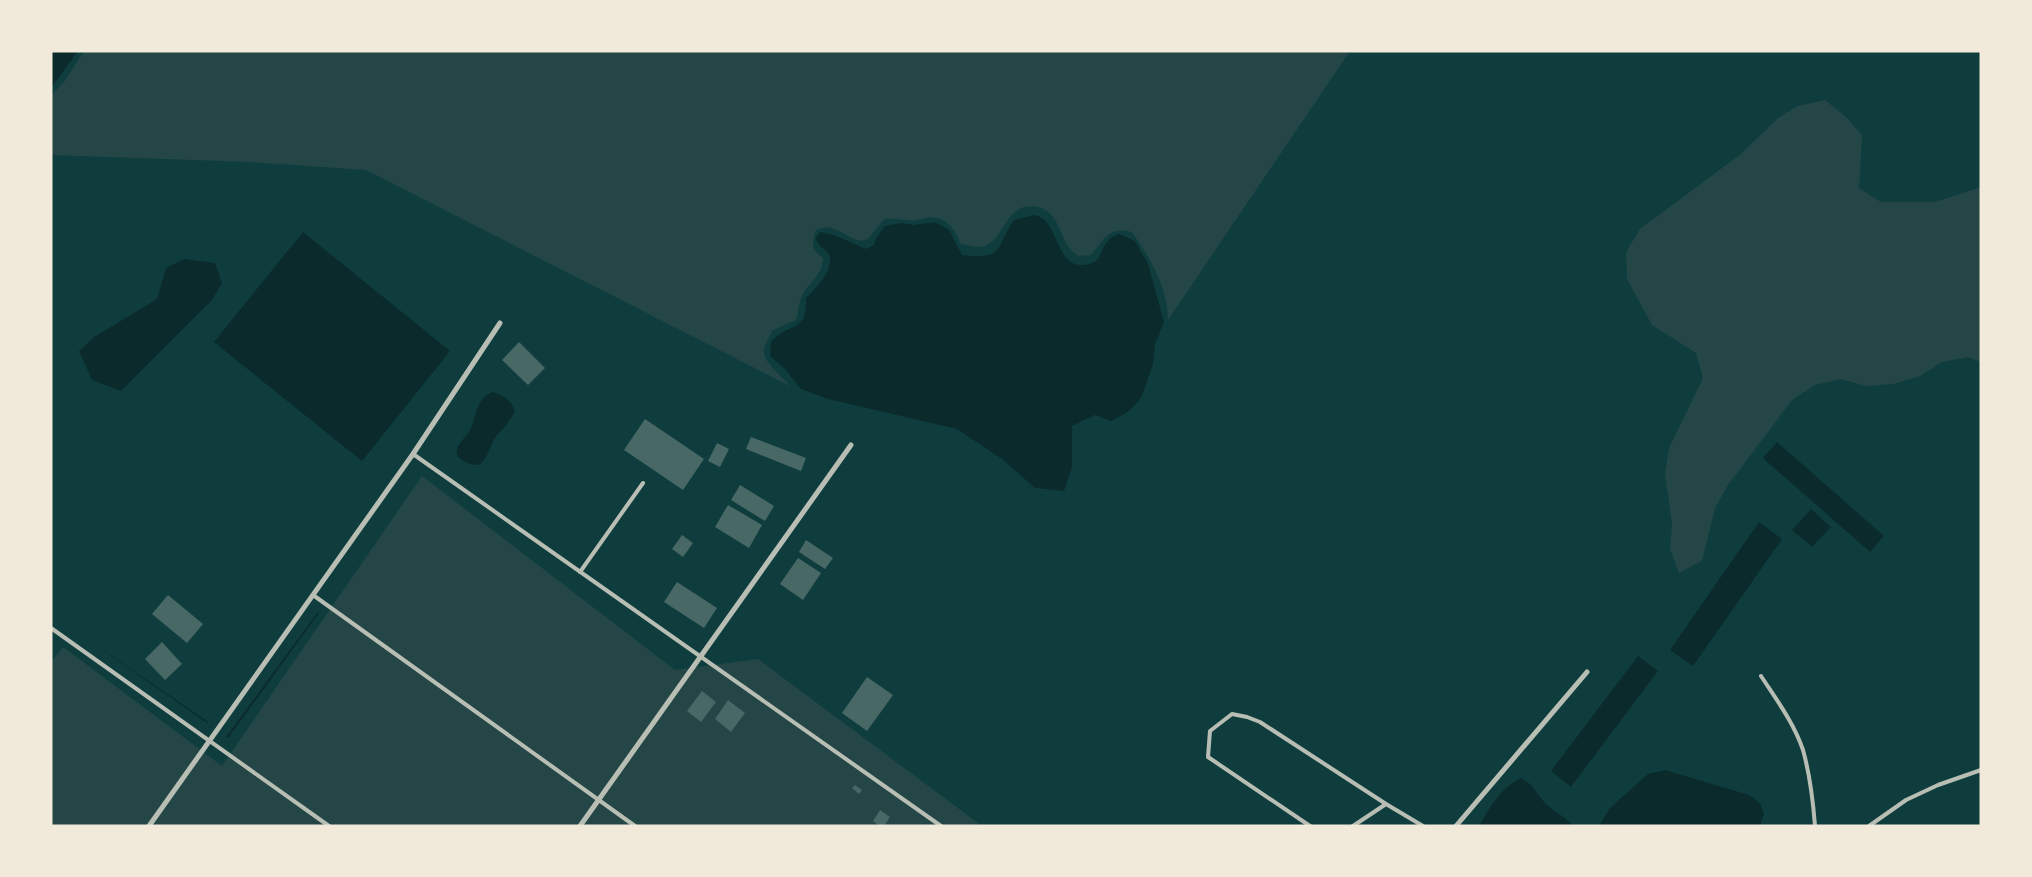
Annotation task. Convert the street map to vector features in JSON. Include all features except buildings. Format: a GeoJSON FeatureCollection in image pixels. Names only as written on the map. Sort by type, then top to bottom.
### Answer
{"type":"FeatureCollection","features":[{"type":"Feature","properties":{"kind":"street"},"geometry":{"type":"LineString","coordinates":[[149,826],[413,454],[500,323]]}},
{"type":"Feature","properties":{"kind":"street"},"geometry":{"type":"LineString","coordinates":[[580,826],[851,445]]}},
{"type":"Feature","properties":{"kind":"street"},"geometry":{"type":"LineString","coordinates":[[1456,826],[1587,672]]}},
{"type":"Feature","properties":{"kind":"lane"},"geometry":{"type":"LineString","coordinates":[[413,454],[940,826]]}},
{"type":"Feature","properties":{"kind":"lane"},"geometry":{"type":"LineString","coordinates":[[580,572],[643,482]]}},
{"type":"Feature","properties":{"kind":"lane"},"geometry":{"type":"LineString","coordinates":[[313,595],[635,826]]}},
{"type":"Feature","properties":{"kind":"lane"},"geometry":{"type":"LineString","coordinates":[[51,628],[329,826]]}},
{"type":"Feature","properties":{"kind":"lane"},"geometry":{"type":"LineString","coordinates":[[1761,676],[1789,719],[1802,749],[1812,788],[1815,826]]}},
{"type":"Feature","properties":{"kind":"lane"},"geometry":{"type":"LineString","coordinates":[[1310,826],[1208,756],[1210,731],[1232,714],[1260,722],[1423,826]]}},
{"type":"Feature","properties":{"kind":"lane"},"geometry":{"type":"LineString","coordinates":[[1869,826],[1906,800],[1938,785],[1981,770]]}},
{"type":"Feature","properties":{"kind":"lane"},"geometry":{"type":"LineString","coordinates":[[1353,826],[1386,804]]}},
{"type":"Feature","properties":{"kind":"shaded area"},"geometry":{"type":"Polygon","coordinates":[[[51,51],[78,51],[51,88],[51,51]]]}},
{"type":"Feature","properties":{"kind":"shaded area"},"geometry":{"type":"Polygon","coordinates":[[[84,51],[1350,51],[1168,320],[1165,296],[1157,274],[1132,232],[1117,231],[1112,233],[1104,239],[1091,255],[1079,256],[1070,249],[1050,213],[1038,207],[1019,209],[1007,221],[998,235],[982,247],[961,244],[956,234],[946,222],[931,217],[918,220],[884,219],[869,238],[861,240],[831,228],[824,228],[816,230],[813,240],[814,250],[823,258],[821,269],[801,299],[796,320],[773,330],[764,348],[769,364],[790,386],[366,170],[251,162],[51,155],[51,95],[64,82],[84,51]]]}},
{"type":"Feature","properties":{"kind":"shaded area"},"geometry":{"type":"Polygon","coordinates":[[[1825,100],[1845,116],[1862,135],[1859,188],[1881,202],[1935,202],[1981,187],[1981,362],[1968,357],[1942,362],[1920,376],[1894,384],[1866,386],[1841,379],[1815,385],[1792,400],[1728,485],[1715,508],[1702,561],[1679,573],[1670,549],[1672,524],[1665,474],[1669,448],[1703,378],[1696,353],[1652,325],[1627,279],[1626,252],[1640,229],[1741,154],[1778,118],[1798,106],[1825,100]]]}},
{"type":"Feature","properties":{"kind":"shaded area"},"geometry":{"type":"Polygon","coordinates":[[[1035,215],[1045,220],[1064,255],[1075,264],[1083,265],[1095,262],[1110,239],[1119,234],[1135,241],[1148,264],[1164,322],[1155,344],[1153,364],[1141,398],[1128,412],[1111,421],[1095,415],[1072,426],[1072,467],[1064,491],[1035,488],[1002,459],[957,429],[828,399],[801,389],[785,369],[770,356],[771,342],[785,331],[796,326],[804,317],[806,298],[824,278],[830,265],[828,253],[819,245],[816,238],[820,232],[834,235],[866,249],[874,245],[876,238],[885,226],[901,223],[914,225],[935,222],[949,230],[962,255],[976,256],[993,253],[997,250],[1014,220],[1035,215]]]}},
{"type":"Feature","properties":{"kind":"shaded area"},"geometry":{"type":"Polygon","coordinates":[[[303,232],[450,351],[362,461],[214,342],[303,232]]]}},
{"type":"Feature","properties":{"kind":"shaded area"},"geometry":{"type":"Polygon","coordinates":[[[184,259],[215,263],[222,283],[212,300],[121,391],[92,380],[79,351],[94,337],[157,299],[166,268],[184,259]]]}},
{"type":"Feature","properties":{"kind":"shaded area"},"geometry":{"type":"Polygon","coordinates":[[[493,392],[507,399],[515,411],[508,423],[495,438],[483,462],[479,465],[468,463],[458,456],[457,449],[470,430],[483,398],[493,392]]]}},
{"type":"Feature","properties":{"kind":"shaded area"},"geometry":{"type":"Polygon","coordinates":[[[1777,442],[1884,536],[1870,552],[1763,458],[1777,442]]]}},
{"type":"Feature","properties":{"kind":"shaded area"},"geometry":{"type":"Polygon","coordinates":[[[422,476],[675,670],[758,659],[982,826],[51,826],[51,662],[63,647],[222,766],[422,476]]]}},
{"type":"Feature","properties":{"kind":"shaded area"},"geometry":{"type":"Polygon","coordinates":[[[1811,509],[1831,527],[1812,547],[1792,530],[1811,509]]]}},
{"type":"Feature","properties":{"kind":"shaded area"},"geometry":{"type":"Polygon","coordinates":[[[1759,522],[1782,539],[1693,666],[1670,650],[1759,522]]]}},
{"type":"Feature","properties":{"kind":"shaded area"},"geometry":{"type":"Polygon","coordinates":[[[318,612],[228,738],[226,737],[318,612]]]}},
{"type":"Feature","properties":{"kind":"shaded area"},"geometry":{"type":"Polygon","coordinates":[[[80,634],[208,722],[207,723],[80,634]]]}},
{"type":"Feature","properties":{"kind":"shaded area"},"geometry":{"type":"Polygon","coordinates":[[[1638,656],[1658,671],[1571,787],[1551,771],[1638,656]]]}},
{"type":"Feature","properties":{"kind":"shaded area"},"geometry":{"type":"Polygon","coordinates":[[[1665,770],[1749,795],[1760,803],[1764,814],[1760,826],[1599,826],[1610,808],[1648,774],[1665,770]]]}},
{"type":"Feature","properties":{"kind":"shaded area"},"geometry":{"type":"Polygon","coordinates":[[[1521,778],[1529,783],[1548,806],[1573,826],[1479,826],[1501,793],[1521,778]]]}}]}
